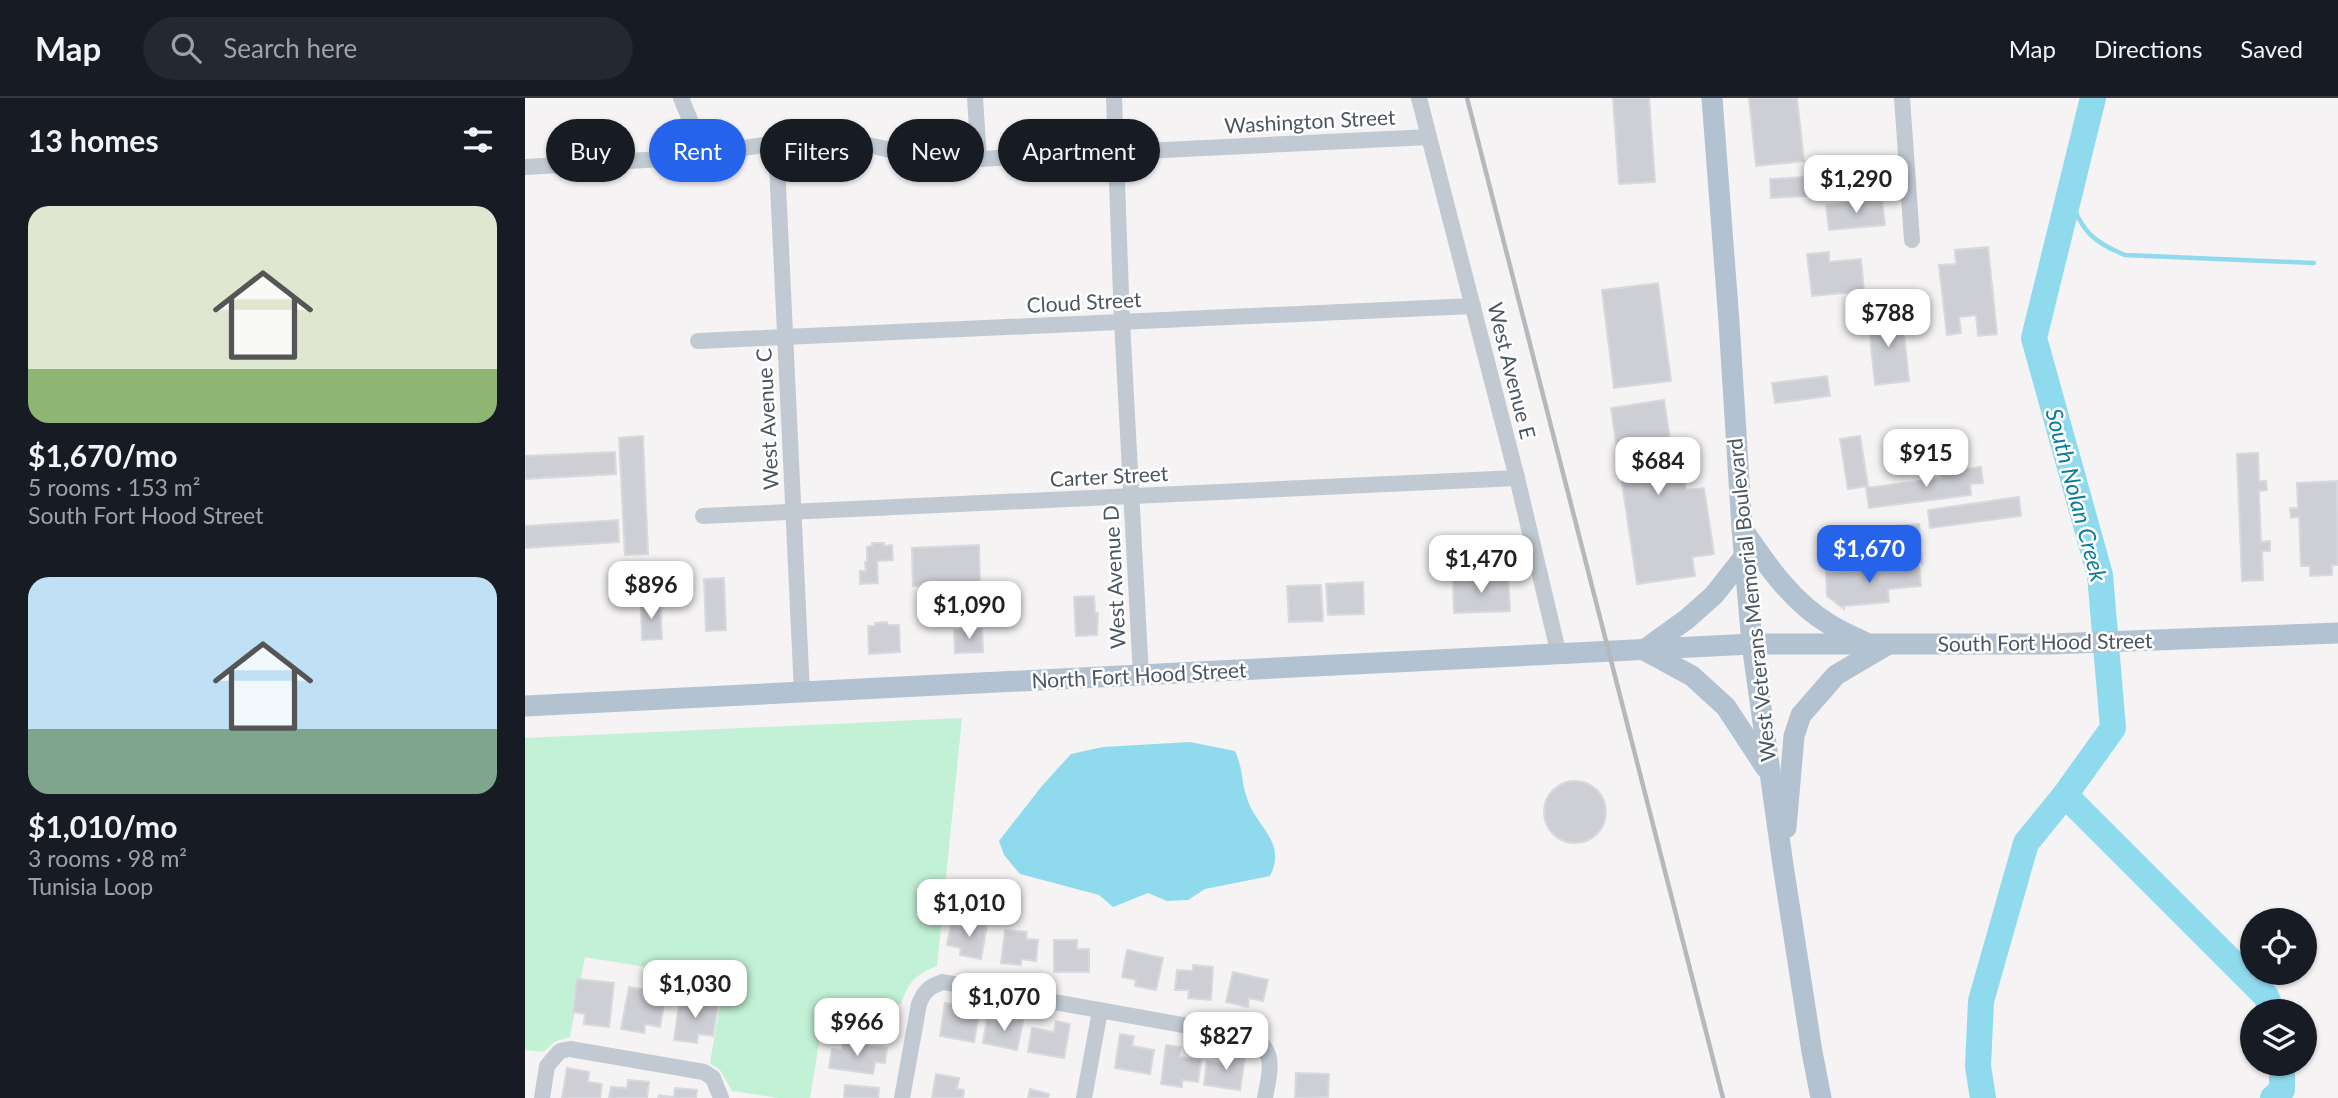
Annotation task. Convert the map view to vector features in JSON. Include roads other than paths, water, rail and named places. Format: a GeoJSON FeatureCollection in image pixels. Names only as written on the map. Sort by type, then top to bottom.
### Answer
{"type":"FeatureCollection","features":[{"type":"Feature","properties":{"kind":"main road","name":"West Veterans Memorial Boulevard"},"geometry":{"type":"LineString","coordinates":[[1712,98],[1752,644],[1783,865],[1821,1098]]}},
{"type":"Feature","properties":{"kind":"main road"},"geometry":{"type":"LineString","coordinates":[[1742,528],[1771,570],[1799,601],[1827,623],[1865,643]]}},
{"type":"Feature","properties":{"kind":"main road"},"geometry":{"type":"LineString","coordinates":[[1744,557],[1714,595],[1687,619],[1644,650],[1692,676],[1726,707],[1770,775]]}},
{"type":"Feature","properties":{"kind":"main road","name":"South Fort Hood Street"},"geometry":{"type":"LineString","coordinates":[[1752,644],[2050,644],[2338,633]]}},
{"type":"Feature","properties":{"kind":"main road","name":"North Fort Hood Street"},"geometry":{"type":"LineString","coordinates":[[525,706],[1752,644]]}},
{"type":"Feature","properties":{"kind":"main road"},"geometry":{"type":"LineString","coordinates":[[1783,865],[1794,736],[1801,715],[1836,675],[1887,645]]}},
{"type":"Feature","properties":{"kind":"street"},"geometry":{"type":"LineString","coordinates":[[681,98],[690,119]]}},
{"type":"Feature","properties":{"kind":"street"},"geometry":{"type":"LineString","coordinates":[[975,98],[976,119]]}},
{"type":"Feature","properties":{"kind":"street","name":"West Avenue D"},"geometry":{"type":"LineString","coordinates":[[1114,98],[1114,119]]}},
{"type":"Feature","properties":{"kind":"street","name":"West Avenue E"},"geometry":{"type":"LineString","coordinates":[[1419,98],[1517,478],[1559,655]]}},
{"type":"Feature","properties":{"kind":"street"},"geometry":{"type":"LineString","coordinates":[[1902,98],[1912,240]]}},
{"type":"Feature","properties":{"kind":"street","name":"Washington Street"},"geometry":{"type":"LineString","coordinates":[[1160,150],[1429,137]]}},
{"type":"Feature","properties":{"kind":"street","name":"Washington Street"},"geometry":{"type":"LineString","coordinates":[[525,167],[649,160]]}},
{"type":"Feature","properties":{"kind":"street","name":"West Avenue C"},"geometry":{"type":"LineString","coordinates":[[778,182],[802,693]]}},
{"type":"Feature","properties":{"kind":"street","name":"West Avenue D"},"geometry":{"type":"LineString","coordinates":[[1116,182],[1141,676]]}},
{"type":"Feature","properties":{"kind":"street","name":"Cloud Street"},"geometry":{"type":"LineString","coordinates":[[698,341],[1473,306]]}},
{"type":"Feature","properties":{"kind":"street","name":"Carter Street"},"geometry":{"type":"LineString","coordinates":[[703,516],[1517,478]]}},
{"type":"Feature","properties":{"kind":"street"},"geometry":{"type":"LineString","coordinates":[[902,1098],[919,1004],[923,993],[932,985],[943,982],[1255,1038],[1263,1043],[1271,1064],[1265,1098]]}},
{"type":"Feature","properties":{"kind":"street"},"geometry":{"type":"LineString","coordinates":[[1084,1098],[1100,1011]]}},
{"type":"Feature","properties":{"kind":"street"},"geometry":{"type":"LineString","coordinates":[[541,1098],[547,1066],[560,1051],[570,1049],[704,1072],[713,1078],[721,1098]]}},
{"type":"Feature","properties":{"kind":"water"},"geometry":{"type":"Polygon","coordinates":[[[1190,742],[1235,751],[1250,806],[1268,834],[1275,853],[1270,876],[1205,889],[1188,900],[1167,901],[1148,893],[1113,907],[1099,895],[1020,874],[1004,855],[999,841],[1071,754],[1103,747],[1190,742]]]}},
{"type":"Feature","properties":{"kind":"waterway","name":"South Nolan Creek"},"geometry":{"type":"LineString","coordinates":[[1983,1098],[1978,1066],[1981,1001],[2026,843],[2065,795],[2113,728],[2100,575],[2034,338],[2093,98]]}},
{"type":"Feature","properties":{"kind":"waterway"},"geometry":{"type":"LineString","coordinates":[[2069,196],[2078,218],[2089,233],[2104,245],[2125,255],[2314,263]]}},
{"type":"Feature","properties":{"kind":"waterway","name":"South Nolan Creek"},"geometry":{"type":"LineString","coordinates":[[2065,795],[2267,999]]}},
{"type":"Feature","properties":{"kind":"waterway","name":"South Nolan Creek"},"geometry":{"type":"LineString","coordinates":[[2273,1098],[2282,1090],[2282,1076]]}},
{"type":"Feature","properties":{"kind":"railway"},"geometry":{"type":"LineString","coordinates":[[1467,98],[1723,1098]]}}]}
